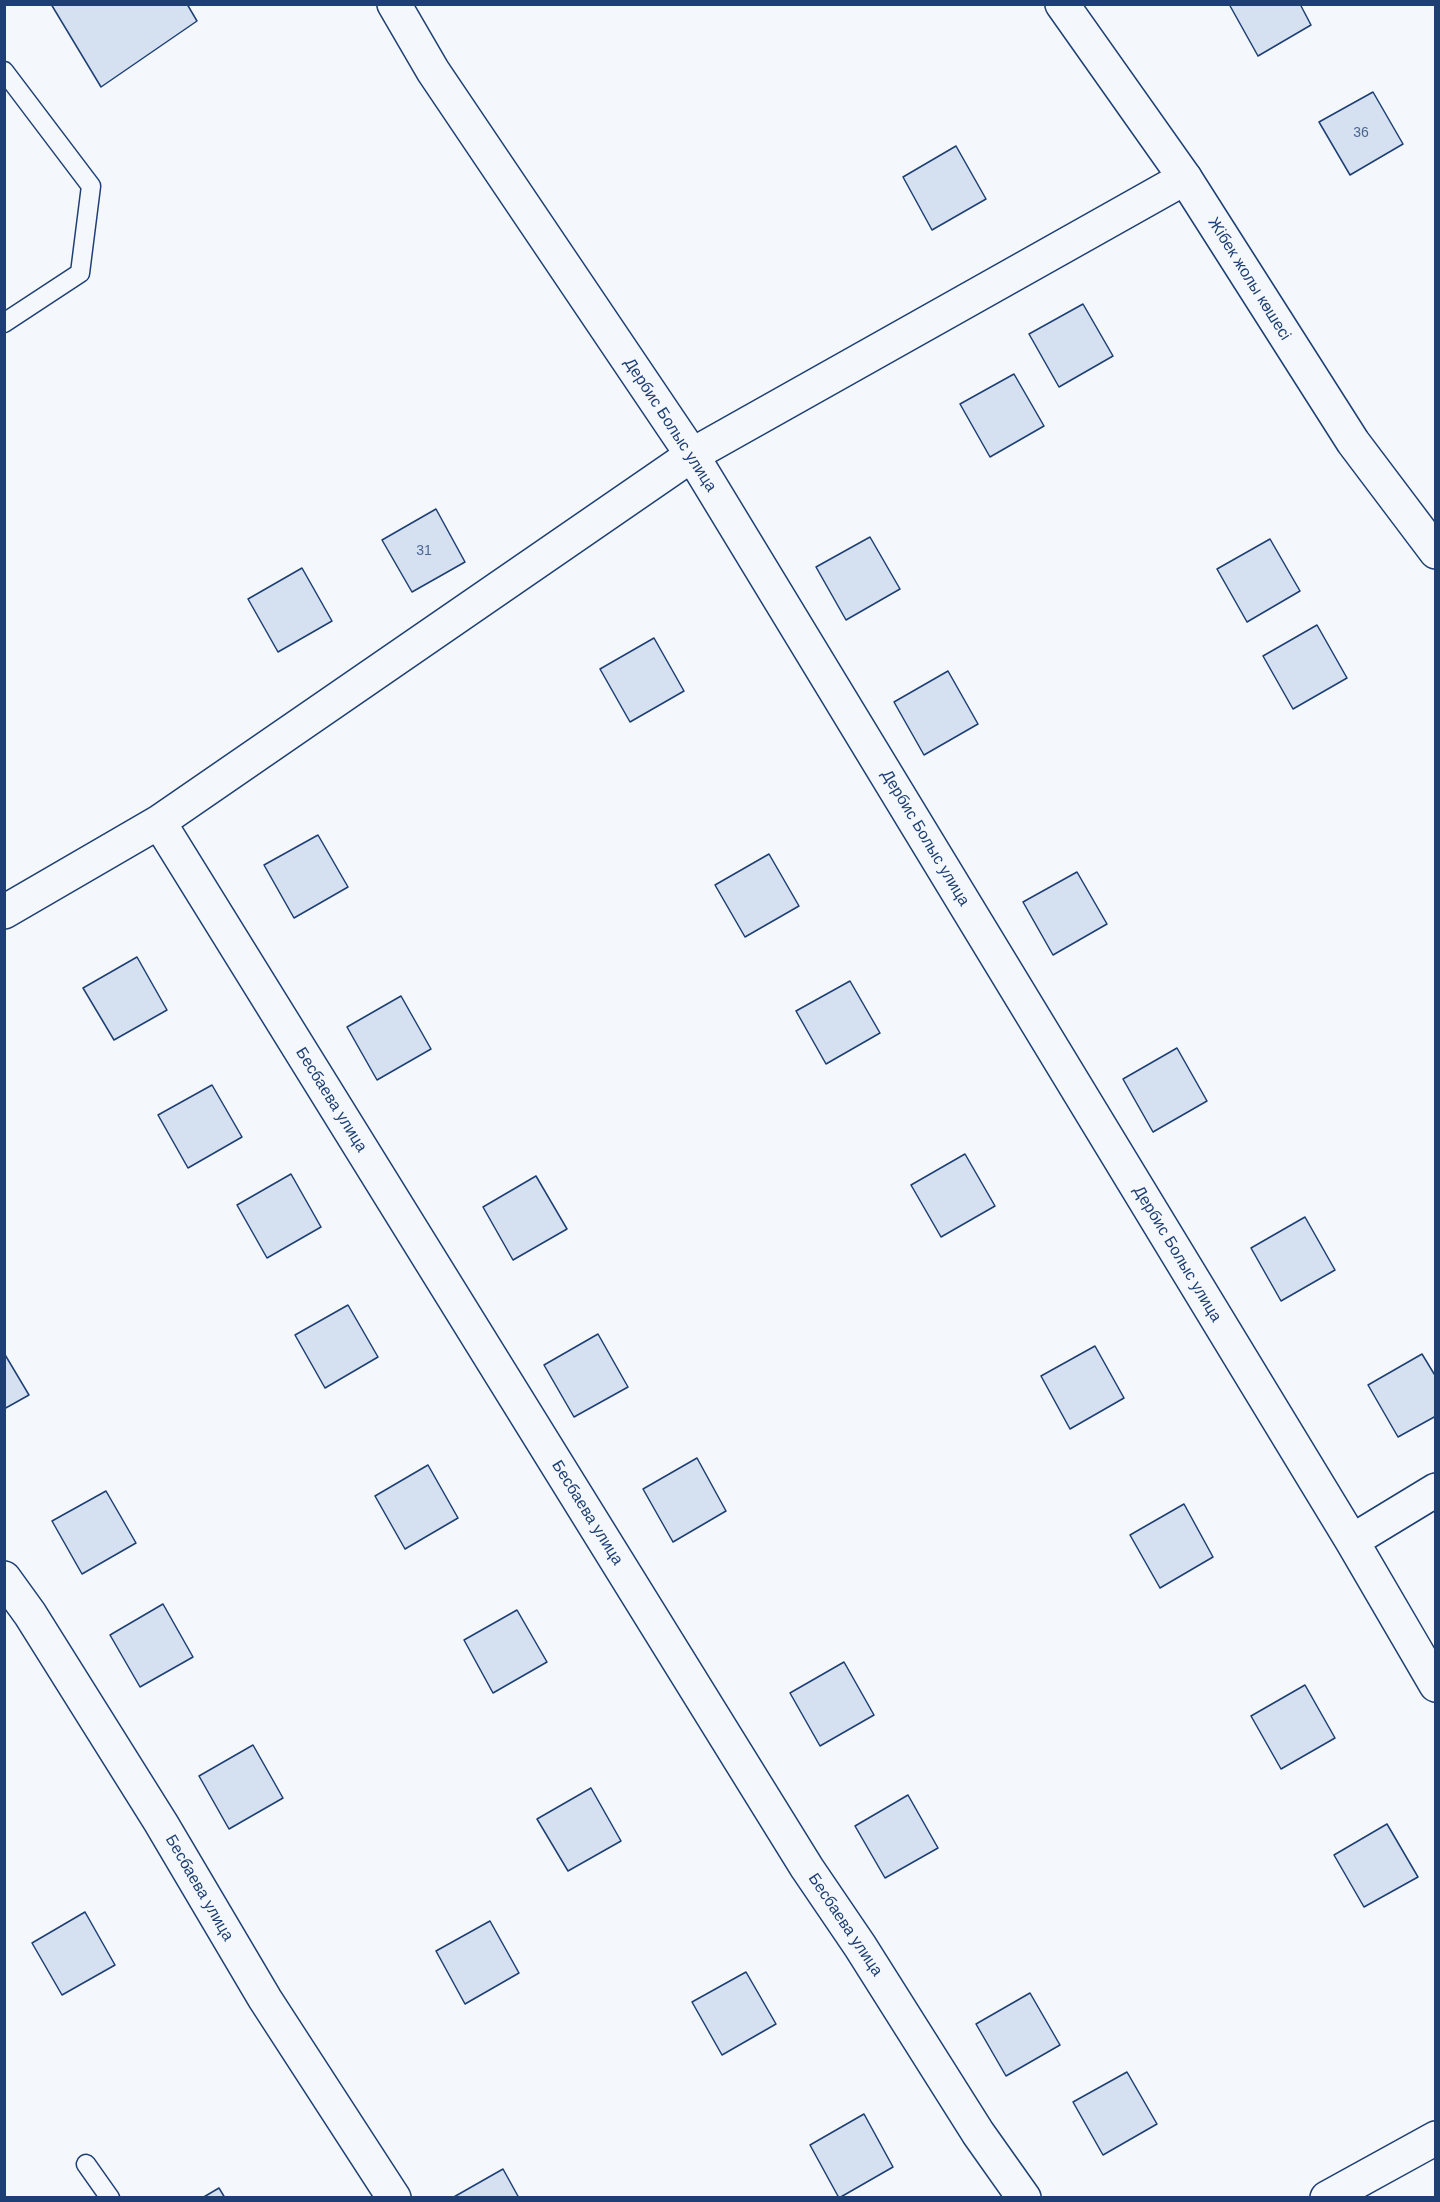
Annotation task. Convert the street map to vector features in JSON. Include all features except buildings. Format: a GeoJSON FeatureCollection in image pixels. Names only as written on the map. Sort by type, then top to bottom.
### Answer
{"type":"FeatureCollection","features":[{"type":"Feature","properties":{"kind":"street","name":"Дербис Болыс улица"},"geometry":{"type":"LineString","coordinates":[[394,4],[433,70],[692,455],[1352,1541],[1436,1685]]}},
{"type":"Feature","properties":{"kind":"street","name":"Жібек жолы көшесі"},"geometry":{"type":"LineString","coordinates":[[1062,4],[1185,178],[1353,442],[1436,552]]}},
{"type":"Feature","properties":{"kind":"street"},"geometry":{"type":"LineString","coordinates":[[4,912],[159,822],[692,455],[1185,178]]}},
{"type":"Feature","properties":{"kind":"street","name":"Бесбаева улица"},"geometry":{"type":"LineString","coordinates":[[159,822],[807,1868],[860,1946],[978,2133],[1024,2198]]}},
{"type":"Feature","properties":{"kind":"street"},"geometry":{"type":"LineString","coordinates":[[1352,1541],[1436,1490]]}},
{"type":"Feature","properties":{"kind":"street","name":"Бесбаева улица"},"geometry":{"type":"LineString","coordinates":[[4,1578],[30,1614],[161,1823],[265,1999],[394,2198]]}},
{"type":"Feature","properties":{"kind":"street"},"geometry":{"type":"LineString","coordinates":[[1327,2198],[1436,2138]]}},
{"type":"Feature","properties":{"kind":"lane"},"geometry":{"type":"LineString","coordinates":[[4,71],[91,186],[80,273],[4,323]]}},
{"type":"Feature","properties":{"kind":"lane"},"geometry":{"type":"LineString","coordinates":[[86,2164],[110,2198]]}}]}
